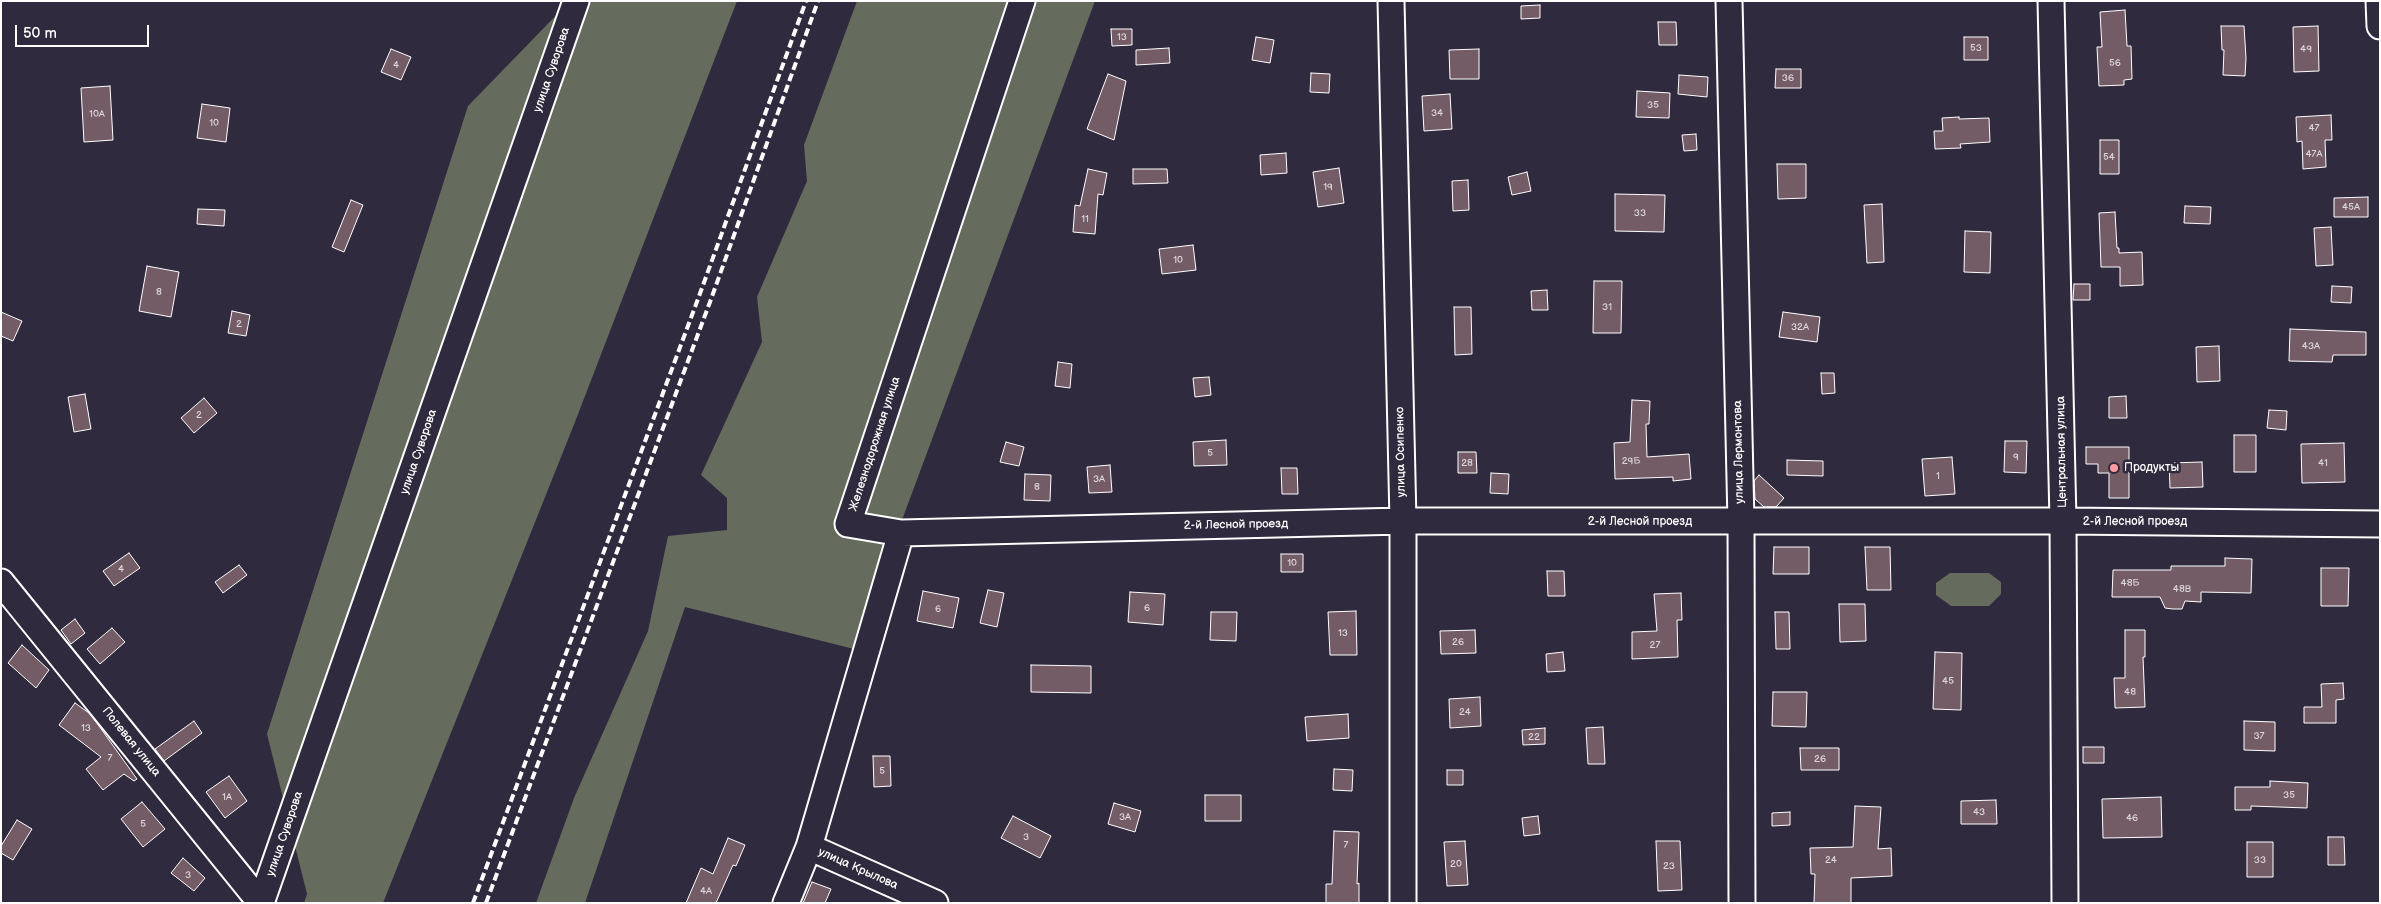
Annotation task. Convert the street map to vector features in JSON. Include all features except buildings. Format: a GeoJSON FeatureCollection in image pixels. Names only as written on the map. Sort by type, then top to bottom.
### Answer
{"type":"FeatureCollection","features":[{"type":"Feature","properties":{"kind":"street","name":"улица Суворова"},"geometry":{"type":"LineString","coordinates":[[261,903],[576,1]]}},
{"type":"Feature","properties":{"kind":"street","name":"Железнодорожная улица"},"geometry":{"type":"LineString","coordinates":[[901,533],[848,524],[1022,1]]}},
{"type":"Feature","properties":{"kind":"street","name":"улица Осипенко"},"geometry":{"type":"LineString","coordinates":[[1391,1],[1403,521],[1403,903]]}},
{"type":"Feature","properties":{"kind":"street","name":"улица Лермонтова"},"geometry":{"type":"LineString","coordinates":[[1729,1],[1740,522],[1742,903]]}},
{"type":"Feature","properties":{"kind":"street","name":"Центральная улица"},"geometry":{"type":"LineString","coordinates":[[2050,1],[2063,521],[2065,903]]}},
{"type":"Feature","properties":{"kind":"street"},"geometry":{"type":"LineString","coordinates":[[2379,1],[2380,26]]}},
{"type":"Feature","properties":{"kind":"street","name":"2-й Лесной проезд"},"geometry":{"type":"LineString","coordinates":[[901,533],[1403,521],[2063,521],[2380,524]]}},
{"type":"Feature","properties":{"kind":"street"},"geometry":{"type":"LineString","coordinates":[[786,903],[809,847],[901,533]]}},
{"type":"Feature","properties":{"kind":"street","name":"Полевая улица"},"geometry":{"type":"LineString","coordinates":[[1,582],[261,903]]}},
{"type":"Feature","properties":{"kind":"street","name":"улица Крылова"},"geometry":{"type":"LineString","coordinates":[[809,847],[935,903]]}},
{"type":"Feature","properties":{"kind":"green space"},"geometry":{"type":"Polygon","coordinates":[[[570,1],[737,1],[575,422],[383,903],[304,903],[307,894],[267,734],[468,106],[570,1]]]}},
{"type":"Feature","properties":{"kind":"green space"},"geometry":{"type":"Polygon","coordinates":[[[857,1],[1095,1],[854,649],[685,607],[585,903],[536,903],[574,798],[648,631],[668,536],[727,530],[727,498],[701,475],[762,342],[757,297],[807,181],[804,145],[857,1]]]}},
{"type":"Feature","properties":{"kind":"green space"},"geometry":{"type":"Polygon","coordinates":[[[1950,573],[1989,573],[2001,582],[2001,594],[1989,606],[1951,606],[1936,595],[1936,583],[1950,573]]]}},
{"type":"Feature","properties":{"kind":"railway"},"geometry":{"type":"LineString","coordinates":[[473,903],[698,299],[806,1]]}},
{"type":"Feature","properties":{"kind":"railway"},"geometry":{"type":"LineString","coordinates":[[486,903],[710,302],[818,1]]}},
{"type":"Feature","properties":{"kind":"place","name":"Продукты"},"geometry":{"type":"Point","coordinates":[2114,468]}}]}
